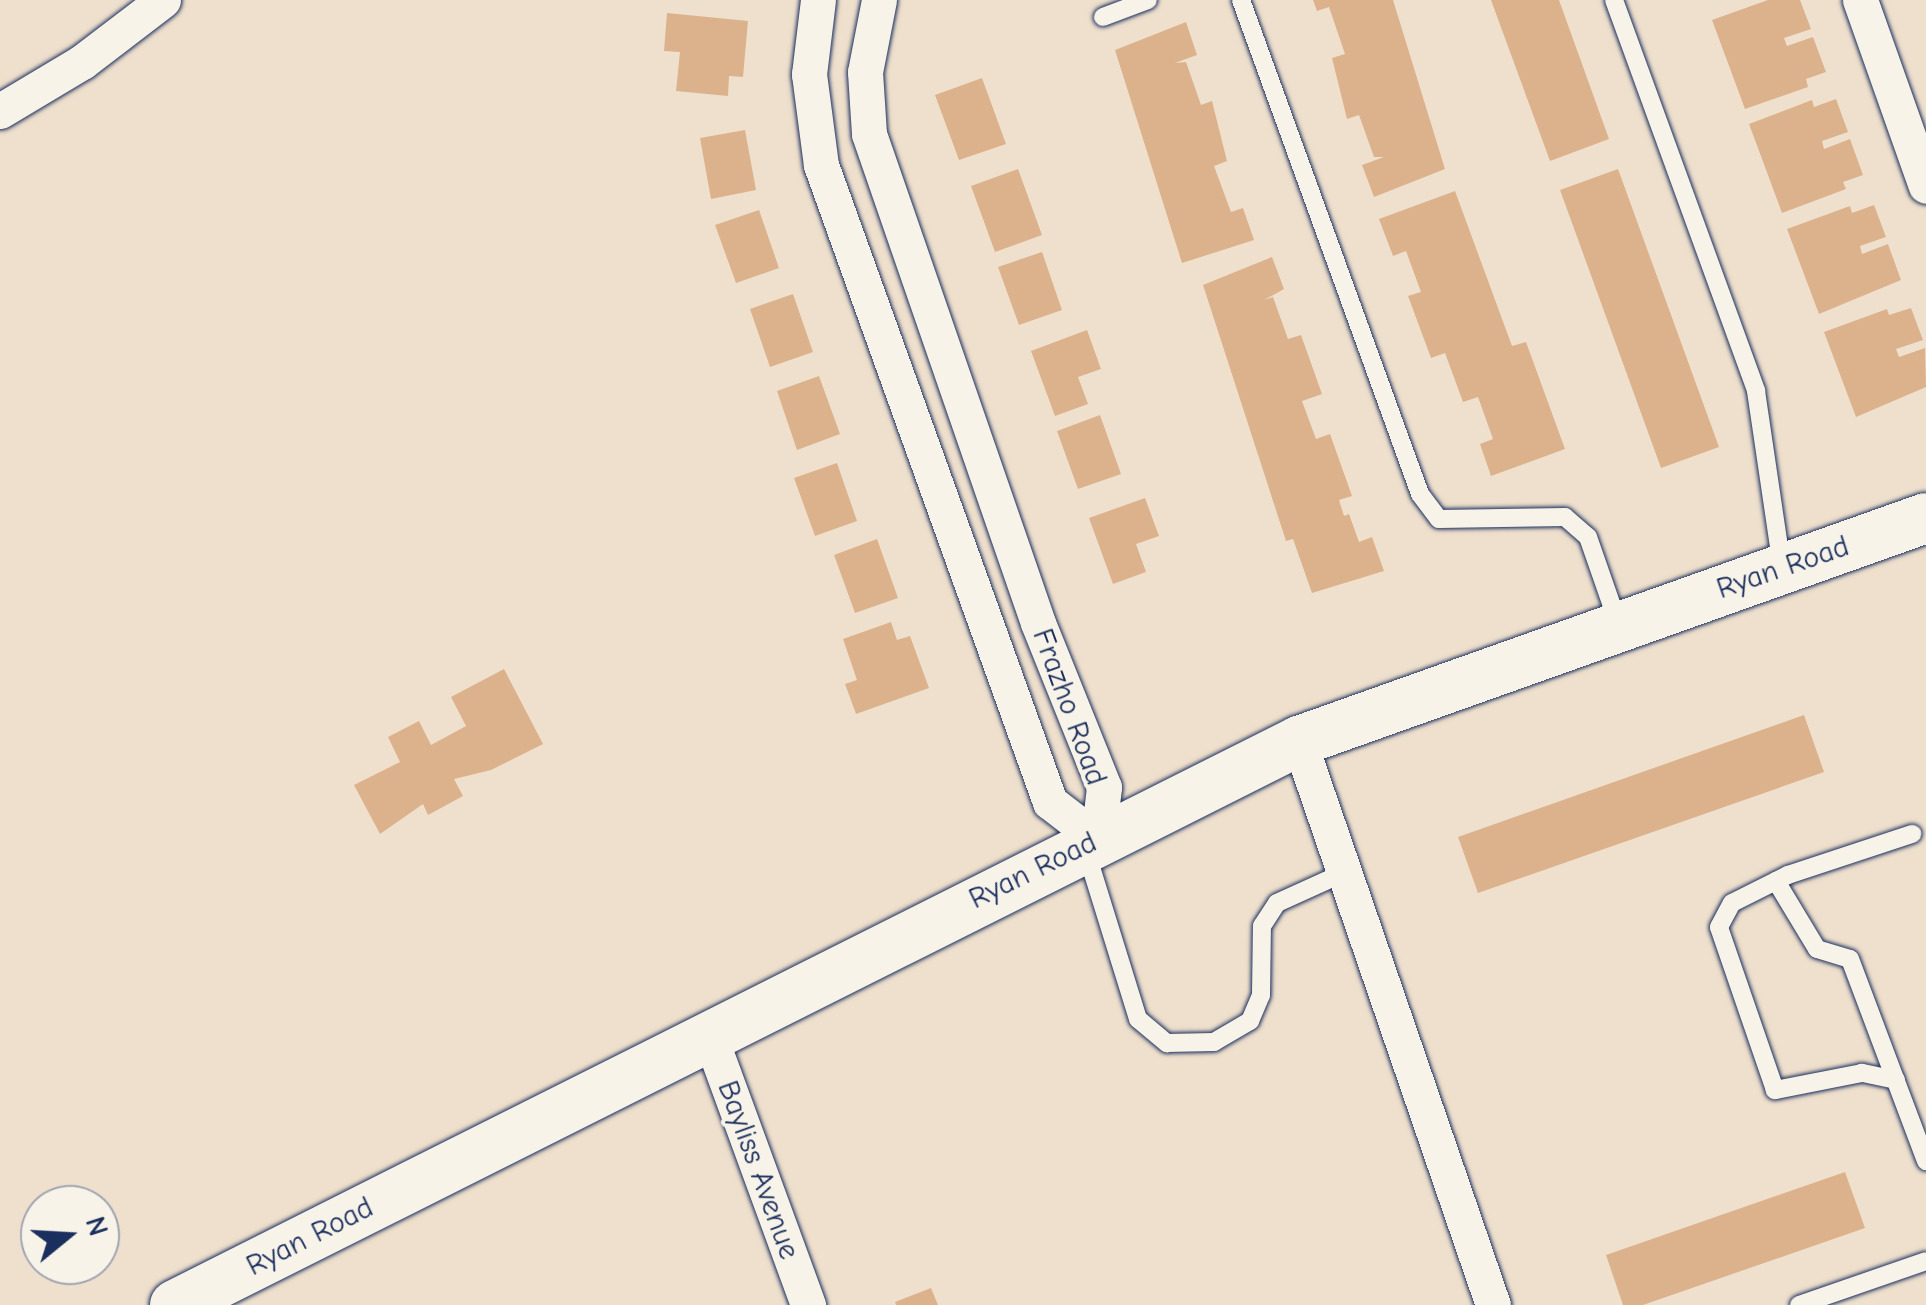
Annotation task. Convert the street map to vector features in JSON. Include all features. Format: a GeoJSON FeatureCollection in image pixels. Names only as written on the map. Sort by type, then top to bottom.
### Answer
{"type":"FeatureCollection","features":[{"type":"Feature","properties":{"kind":"main road","name":"Ryan Road"},"geometry":{"type":"LineString","coordinates":[[174,1305],[1299,741],[1926,518]]}},
{"type":"Feature","properties":{"kind":"street"},"geometry":{"type":"LineString","coordinates":[[0,112],[163,0]]}},
{"type":"Feature","properties":{"kind":"street","name":"Frazho Road"},"geometry":{"type":"LineString","coordinates":[[818,0],[809,74],[821,166],[1050,802],[1091,842]]}},
{"type":"Feature","properties":{"kind":"street","name":"Frazho Road"},"geometry":{"type":"LineString","coordinates":[[879,0],[864,72],[869,134],[1038,623],[1104,786],[1091,842]]}},
{"type":"Feature","properties":{"kind":"street"},"geometry":{"type":"LineString","coordinates":[[1860,0],[1926,186]]}},
{"type":"Feature","properties":{"kind":"street"},"geometry":{"type":"LineString","coordinates":[[1299,741],[1493,1305]]}},
{"type":"Feature","properties":{"kind":"street","name":"Bayliss Avenue"},"geometry":{"type":"LineString","coordinates":[[709,1034],[808,1305]]}},
{"type":"Feature","properties":{"kind":"lane"},"geometry":{"type":"LineString","coordinates":[[1103,17],[1148,0]]}},
{"type":"Feature","properties":{"kind":"lane"},"geometry":{"type":"LineString","coordinates":[[1241,0],[1420,494],[1438,519],[1463,523],[1565,517],[1588,537],[1619,626]]}},
{"type":"Feature","properties":{"kind":"lane"},"geometry":{"type":"LineString","coordinates":[[1614,0],[1756,390],[1782,568]]}},
{"type":"Feature","properties":{"kind":"lane"},"geometry":{"type":"LineString","coordinates":[[1896,1080],[1862,1073],[1775,1090],[1719,927],[1732,903],[1776,881],[1912,834]]}},
{"type":"Feature","properties":{"kind":"lane"},"geometry":{"type":"LineString","coordinates":[[1091,842],[1138,1018],[1167,1043],[1214,1042],[1250,1021],[1261,995],[1262,926],[1277,903],[1343,872]]}},
{"type":"Feature","properties":{"kind":"lane"},"geometry":{"type":"LineString","coordinates":[[1776,881],[1817,949],[1850,959],[1926,1161]]}},
{"type":"Feature","properties":{"kind":"lane"},"geometry":{"type":"LineString","coordinates":[[1798,1305],[1926,1261]]}},
{"type":"Feature","properties":{"kind":"building"},"geometry":{"type":"Polygon","coordinates":[[[1313,0],[1393,0],[1445,169],[1374,197],[1362,165],[1384,157],[1374,157],[1359,115],[1347,119],[1332,58],[1345,54],[1329,7],[1317,11],[1313,0]]]}},
{"type":"Feature","properties":{"kind":"building"},"geometry":{"type":"Polygon","coordinates":[[[1491,0],[1559,0],[1609,139],[1550,161],[1491,0]]]}},
{"type":"Feature","properties":{"kind":"building"},"geometry":{"type":"Polygon","coordinates":[[[1768,0],[1800,0],[1811,29],[1784,38],[1787,46],[1813,37],[1826,72],[1806,79],[1808,87],[1745,109],[1712,20],[1768,0]]]}},
{"type":"Feature","properties":{"kind":"building"},"geometry":{"type":"Polygon","coordinates":[[[667,13],[748,21],[743,77],[729,76],[728,96],[676,91],[680,52],[664,51],[667,13]]]}},
{"type":"Feature","properties":{"kind":"building"},"geometry":{"type":"Polygon","coordinates":[[[1186,22],[1197,55],[1175,63],[1186,62],[1201,105],[1212,101],[1227,161],[1214,166],[1231,212],[1243,208],[1254,240],[1182,263],[1115,50],[1186,22]]]}},
{"type":"Feature","properties":{"kind":"building"},"geometry":{"type":"Polygon","coordinates":[[[982,78],[1006,144],[959,160],[935,95],[982,78]]]}},
{"type":"Feature","properties":{"kind":"building"},"geometry":{"type":"Polygon","coordinates":[[[1836,99],[1848,132],[1822,141],[1824,149],[1850,139],[1863,175],[1843,182],[1846,189],[1782,213],[1749,124],[1812,100],[1814,107],[1836,99]]]}},
{"type":"Feature","properties":{"kind":"building"},"geometry":{"type":"Polygon","coordinates":[[[745,130],[756,190],[711,199],[700,138],[745,130]]]}},
{"type":"Feature","properties":{"kind":"building"},"geometry":{"type":"Polygon","coordinates":[[[1018,169],[1042,235],[995,252],[971,186],[1018,169]]]}},
{"type":"Feature","properties":{"kind":"building"},"geometry":{"type":"Polygon","coordinates":[[[1618,169],[1719,447],[1661,468],[1560,190],[1618,169]]]}},
{"type":"Feature","properties":{"kind":"building"},"geometry":{"type":"Polygon","coordinates":[[[1455,191],[1512,346],[1526,342],[1565,449],[1491,476],[1480,444],[1493,439],[1478,397],[1463,402],[1445,353],[1431,358],[1408,296],[1421,292],[1406,251],[1393,256],[1379,219],[1455,191]]]}},
{"type":"Feature","properties":{"kind":"building"},"geometry":{"type":"Polygon","coordinates":[[[1874,205],[1886,237],[1860,246],[1862,254],[1888,244],[1901,280],[1819,314],[1787,229],[1850,206],[1852,213],[1874,205]]]}},
{"type":"Feature","properties":{"kind":"building"},"geometry":{"type":"Polygon","coordinates":[[[759,210],[779,268],[736,283],[715,225],[759,210]]]}},
{"type":"Feature","properties":{"kind":"building"},"geometry":{"type":"Polygon","coordinates":[[[1042,252],[1062,310],[1019,325],[998,267],[1042,252]]]}},
{"type":"Feature","properties":{"kind":"building"},"geometry":{"type":"Polygon","coordinates":[[[1272,257],[1284,289],[1264,300],[1273,297],[1288,339],[1301,335],[1322,394],[1302,401],[1316,439],[1330,434],[1352,496],[1339,500],[1344,516],[1349,514],[1359,542],[1372,537],[1384,571],[1312,593],[1293,539],[1286,541],[1203,285],[1272,257]]]}},
{"type":"Feature","properties":{"kind":"building"},"geometry":{"type":"Polygon","coordinates":[[[793,294],[813,352],[770,367],[750,309],[793,294]]]}},
{"type":"Feature","properties":{"kind":"building"},"geometry":{"type":"Polygon","coordinates":[[[1911,308],[1923,340],[1896,349],[1899,357],[1925,348],[1926,387],[1856,417],[1824,332],[1887,309],[1889,315],[1911,308]]]}},
{"type":"Feature","properties":{"kind":"building"},"geometry":{"type":"Polygon","coordinates":[[[1087,330],[1101,369],[1078,377],[1088,404],[1055,416],[1031,351],[1087,330]]]}},
{"type":"Feature","properties":{"kind":"building"},"geometry":{"type":"Polygon","coordinates":[[[819,376],[840,434],[797,450],[777,391],[819,376]]]}},
{"type":"Feature","properties":{"kind":"building"},"geometry":{"type":"Polygon","coordinates":[[[1100,415],[1121,474],[1078,489],[1057,431],[1100,415]]]}},
{"type":"Feature","properties":{"kind":"building"},"geometry":{"type":"Polygon","coordinates":[[[837,463],[857,521],[815,536],[794,478],[837,463]]]}},
{"type":"Feature","properties":{"kind":"building"},"geometry":{"type":"Polygon","coordinates":[[[1145,498],[1159,536],[1136,544],[1146,572],[1113,584],[1089,518],[1145,498]]]}},
{"type":"Feature","properties":{"kind":"building"},"geometry":{"type":"Polygon","coordinates":[[[877,539],[898,598],[855,613],[834,555],[877,539]]]}},
{"type":"Feature","properties":{"kind":"building"},"geometry":{"type":"Polygon","coordinates":[[[891,622],[897,640],[910,636],[929,688],[856,714],[845,684],[857,680],[843,639],[891,622]]]}},
{"type":"Feature","properties":{"kind":"building"},"geometry":{"type":"Polygon","coordinates":[[[504,669],[543,744],[491,770],[454,779],[463,796],[428,815],[423,804],[380,834],[354,785],[400,762],[388,737],[419,721],[431,745],[466,726],[451,697],[504,669]]]}},
{"type":"Feature","properties":{"kind":"building"},"geometry":{"type":"Polygon","coordinates":[[[1804,715],[1824,772],[1478,893],[1458,837],[1804,715]]]}},
{"type":"Feature","properties":{"kind":"building"},"geometry":{"type":"Polygon","coordinates":[[[1845,1172],[1865,1228],[1643,1305],[1623,1305],[1606,1255],[1845,1172]]]}},
{"type":"Feature","properties":{"kind":"building"},"geometry":{"type":"Polygon","coordinates":[[[931,1288],[938,1305],[896,1305],[895,1302],[931,1288]]]}}]}
